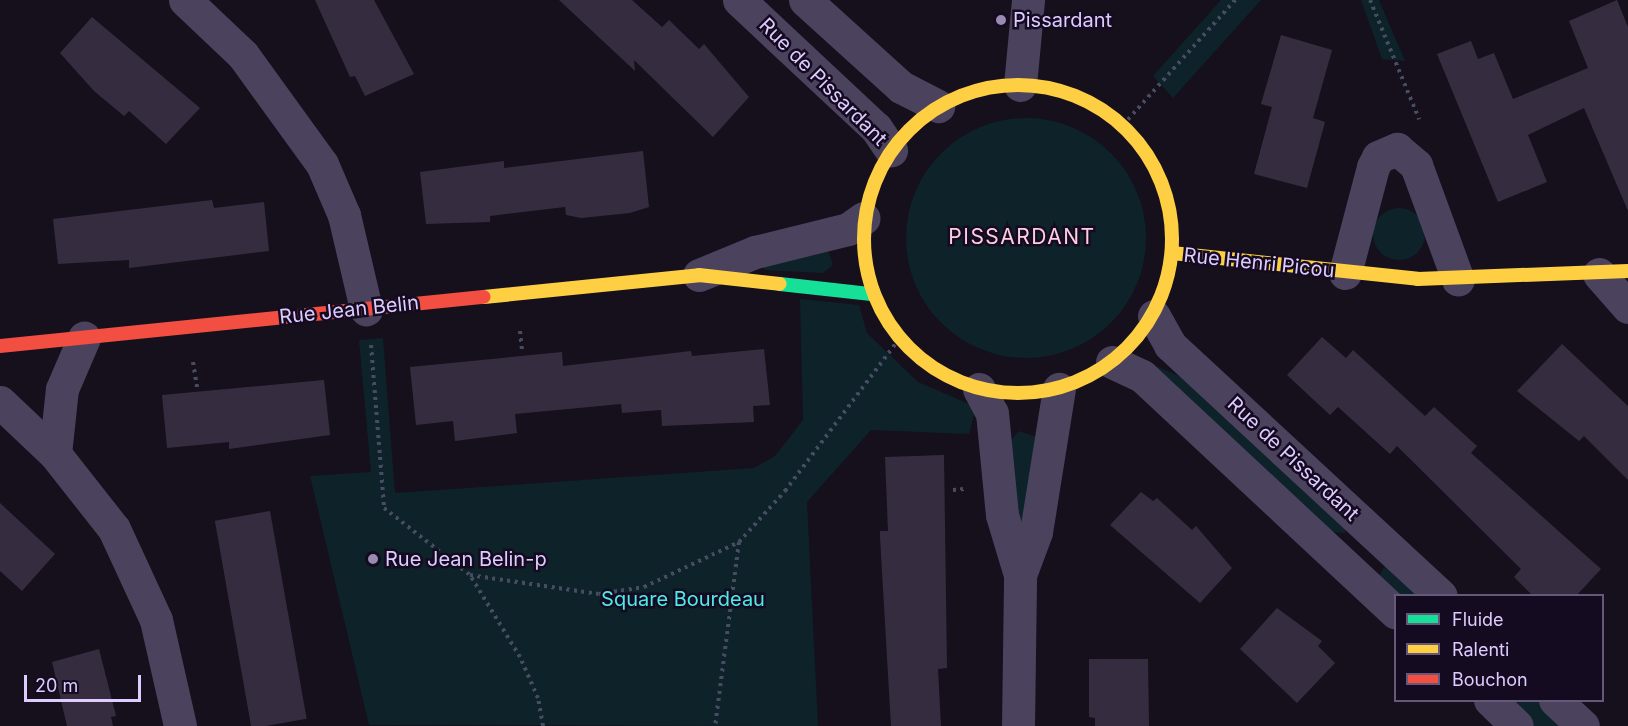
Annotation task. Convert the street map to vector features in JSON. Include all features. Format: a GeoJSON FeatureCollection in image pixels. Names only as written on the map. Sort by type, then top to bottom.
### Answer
{"type":"FeatureCollection","features":[{"type":"Feature","properties":{"kind":"street"},"geometry":{"type":"LineString","coordinates":[[185,0],[243,55],[322,164],[344,215],[366,309]]}},
{"type":"Feature","properties":{"kind":"street"},"geometry":{"type":"LineString","coordinates":[[805,0],[901,87],[939,106]]}},
{"type":"Feature","properties":{"kind":"street"},"geometry":{"type":"LineString","coordinates":[[1020,85],[1028,0]]}},
{"type":"Feature","properties":{"kind":"street","name":"Rue de Pissardant"},"geometry":{"type":"LineString","coordinates":[[754,5],[876,128],[891,150]]}},
{"type":"Feature","properties":{"kind":"street"},"geometry":{"type":"LineString","coordinates":[[1020,85],[1053,88],[1091,103],[1123,125],[1161,179],[1171,211],[1172,253],[1154,316],[1112,362],[1059,389],[1028,394],[980,389],[947,377],[899,339],[872,294],[864,218],[891,150],[939,106],[988,88],[1020,85]]}},
{"type":"Feature","properties":{"kind":"street","name":"Rue Henri Picou"},"geometry":{"type":"LineString","coordinates":[[1345,273],[1373,167],[1378,157],[1397,149],[1416,165],[1458,280]]}},
{"type":"Feature","properties":{"kind":"street","name":"Rue Jean Belin"},"geometry":{"type":"LineString","coordinates":[[699,275],[755,252],[848,229],[864,218]]}},
{"type":"Feature","properties":{"kind":"street","name":"Rue Henri Picou"},"geometry":{"type":"LineString","coordinates":[[1172,253],[1345,273],[1458,280],[1613,273]]}},
{"type":"Feature","properties":{"kind":"street"},"geometry":{"type":"LineString","coordinates":[[1613,273],[1628,307]]}},
{"type":"Feature","properties":{"kind":"street","name":"Rue Jean Belin"},"geometry":{"type":"LineString","coordinates":[[0,346],[699,275],[872,294]]}},
{"type":"Feature","properties":{"kind":"street","name":"Rue de Pissardant"},"geometry":{"type":"LineString","coordinates":[[1154,316],[1170,345],[1440,594]]}},
{"type":"Feature","properties":{"kind":"street"},"geometry":{"type":"LineString","coordinates":[[56,454],[63,389],[84,338]]}},
{"type":"Feature","properties":{"kind":"street"},"geometry":{"type":"LineString","coordinates":[[1112,362],[1142,376],[1394,612]]}},
{"type":"Feature","properties":{"kind":"street"},"geometry":{"type":"LineString","coordinates":[[980,389],[992,412],[1002,515],[1020,575],[1018,726]]}},
{"type":"Feature","properties":{"kind":"street"},"geometry":{"type":"LineString","coordinates":[[1020,575],[1036,532],[1059,389]]}},
{"type":"Feature","properties":{"kind":"street"},"geometry":{"type":"LineString","coordinates":[[0,402],[56,454],[114,529],[138,575],[156,620],[180,726]]}},
{"type":"Feature","properties":{"kind":"street"},"geometry":{"type":"LineString","coordinates":[[1492,702],[1517,726]]}},
{"type":"Feature","properties":{"kind":"street"},"geometry":{"type":"LineString","coordinates":[[1558,702],[1583,726]]}},
{"type":"Feature","properties":{"kind":"path"},"geometry":{"type":"LineString","coordinates":[[1123,125],[1235,0]]}},
{"type":"Feature","properties":{"kind":"path"},"geometry":{"type":"LineString","coordinates":[[1370,0],[1421,124]]}},
{"type":"Feature","properties":{"kind":"path"},"geometry":{"type":"LineString","coordinates":[[366,309],[384,508],[470,575],[520,657],[538,698],[543,726]]}},
{"type":"Feature","properties":{"kind":"path"},"geometry":{"type":"LineString","coordinates":[[470,575],[599,594],[644,587],[739,542],[785,491],[899,339]]}},
{"type":"Feature","properties":{"kind":"path"},"geometry":{"type":"LineString","coordinates":[[715,726],[739,542]]}},
{"type":"Feature","properties":{"kind":"green space"},"geometry":{"type":"Polygon","coordinates":[[[1221,0],[1261,0],[1173,98],[1153,76],[1221,0]]]}},
{"type":"Feature","properties":{"kind":"green space"},"geometry":{"type":"Polygon","coordinates":[[[1361,0],[1379,0],[1405,61],[1382,59],[1361,0]]]}},
{"type":"Feature","properties":{"kind":"green space"},"geometry":{"type":"Polygon","coordinates":[[[1026,118],[1049,120],[1072,127],[1093,138],[1111,153],[1126,171],[1137,192],[1144,215],[1146,238],[1144,261],[1137,284],[1126,305],[1111,323],[1093,338],[1072,349],[1049,356],[1026,358],[1003,356],[980,349],[959,338],[941,323],[926,305],[915,284],[908,261],[906,238],[908,215],[915,192],[926,171],[941,153],[959,138],[980,127],[1003,120],[1026,118]]]}},
{"type":"Feature","properties":{"kind":"green space"},"geometry":{"type":"Polygon","coordinates":[[[1399,208],[1409,210],[1417,216],[1423,224],[1425,234],[1423,244],[1417,252],[1409,258],[1399,260],[1389,258],[1381,252],[1375,244],[1373,234],[1375,224],[1381,216],[1389,210],[1399,208]]]}},
{"type":"Feature","properties":{"kind":"green space"},"geometry":{"type":"Polygon","coordinates":[[[828,250],[833,265],[823,273],[764,270],[763,263],[828,250]]]}},
{"type":"Feature","properties":{"kind":"green space","name":"Square Bourdeau"},"geometry":{"type":"Polygon","coordinates":[[[800,299],[859,305],[867,333],[918,382],[976,407],[969,434],[871,430],[807,502],[818,726],[369,725],[310,476],[371,472],[359,340],[383,338],[395,493],[754,468],[775,456],[803,420],[800,299]]]}},
{"type":"Feature","properties":{"kind":"green space"},"geometry":{"type":"Polygon","coordinates":[[[1154,365],[1197,384],[1348,529],[1345,533],[1329,532],[1149,369],[1154,365]]]}},
{"type":"Feature","properties":{"kind":"green space"},"geometry":{"type":"Polygon","coordinates":[[[1019,431],[1036,437],[1028,530],[1019,530],[1010,442],[1019,431]]]}},
{"type":"Feature","properties":{"kind":"green space"},"geometry":{"type":"Polygon","coordinates":[[[1384,567],[1390,567],[1423,594],[1394,594],[1379,576],[1384,567]]]}},
{"type":"Feature","properties":{"kind":"green space"},"geometry":{"type":"Polygon","coordinates":[[[1508,702],[1539,702],[1565,726],[1534,726],[1508,702]]]}},
{"type":"Feature","properties":{"kind":"building"},"geometry":{"type":"Polygon","coordinates":[[[315,0],[374,0],[414,74],[365,96],[355,76],[350,77],[315,0]]]}},
{"type":"Feature","properties":{"kind":"building"},"geometry":{"type":"Polygon","coordinates":[[[559,0],[632,0],[662,27],[669,20],[699,49],[704,44],[749,97],[713,137],[634,60],[635,71],[559,0]]]}},
{"type":"Feature","properties":{"kind":"building"},"geometry":{"type":"Polygon","coordinates":[[[1617,0],[1628,27],[1628,211],[1584,108],[1528,135],[1547,182],[1498,202],[1437,54],[1471,41],[1478,59],[1494,53],[1513,99],[1588,68],[1569,21],[1617,0]]]}},
{"type":"Feature","properties":{"kind":"building"},"geometry":{"type":"Polygon","coordinates":[[[92,17],[200,108],[166,144],[129,111],[124,116],[94,91],[60,53],[92,17]]]}},
{"type":"Feature","properties":{"kind":"building"},"geometry":{"type":"Polygon","coordinates":[[[1281,35],[1332,50],[1313,118],[1325,122],[1307,188],[1254,174],[1272,107],[1261,104],[1281,35]]]}},
{"type":"Feature","properties":{"kind":"building"},"geometry":{"type":"Polygon","coordinates":[[[643,151],[649,207],[630,213],[581,218],[566,215],[565,207],[490,216],[490,222],[426,224],[420,172],[504,161],[504,168],[643,151]]]}},
{"type":"Feature","properties":{"kind":"building"},"geometry":{"type":"Polygon","coordinates":[[[212,200],[214,208],[264,202],[269,251],[129,268],[129,260],[58,264],[53,219],[212,200]]]}},
{"type":"Feature","properties":{"kind":"building"},"geometry":{"type":"Polygon","coordinates":[[[1322,337],[1346,358],[1353,350],[1425,416],[1434,407],[1477,446],[1471,453],[1601,569],[1578,594],[1531,594],[1514,577],[1521,569],[1397,446],[1390,454],[1338,407],[1330,415],[1287,375],[1322,337]]]}},
{"type":"Feature","properties":{"kind":"building"},"geometry":{"type":"Polygon","coordinates":[[[1562,344],[1628,406],[1628,480],[1584,436],[1579,441],[1517,391],[1562,344]]]}},
{"type":"Feature","properties":{"kind":"building"},"geometry":{"type":"Polygon","coordinates":[[[764,349],[770,405],[753,406],[754,422],[662,426],[661,410],[622,413],[621,404],[515,414],[517,433],[455,441],[453,421],[416,425],[410,367],[562,352],[563,366],[691,351],[692,356],[764,349]]]}},
{"type":"Feature","properties":{"kind":"building"},"geometry":{"type":"Polygon","coordinates":[[[324,380],[330,435],[229,449],[229,442],[167,448],[162,395],[324,380]]]}},
{"type":"Feature","properties":{"kind":"building"},"geometry":{"type":"Polygon","coordinates":[[[944,455],[947,668],[938,669],[941,726],[891,726],[880,537],[880,531],[888,531],[885,457],[944,455]]]}},
{"type":"Feature","properties":{"kind":"building"},"geometry":{"type":"Polygon","coordinates":[[[1141,492],[1153,501],[1157,498],[1192,530],[1196,526],[1232,568],[1200,603],[1110,525],[1141,492]]]}},
{"type":"Feature","properties":{"kind":"building"},"geometry":{"type":"Polygon","coordinates":[[[0,503],[55,554],[22,591],[0,571],[0,503]]]}},
{"type":"Feature","properties":{"kind":"building"},"geometry":{"type":"Polygon","coordinates":[[[270,511],[307,719],[266,726],[251,726],[215,521],[270,511]]]}},
{"type":"Feature","properties":{"kind":"building"},"geometry":{"type":"Polygon","coordinates":[[[1277,608],[1322,641],[1318,646],[1335,663],[1297,703],[1240,649],[1277,608]]]}},
{"type":"Feature","properties":{"kind":"building"},"geometry":{"type":"Polygon","coordinates":[[[99,649],[116,716],[111,717],[113,726],[67,726],[52,662],[99,649]]]}},
{"type":"Feature","properties":{"kind":"building"},"geometry":{"type":"Polygon","coordinates":[[[1089,659],[1148,659],[1149,726],[1095,726],[1095,718],[1089,717],[1089,659]]]}},
{"type":"Feature","properties":{"kind":"traffic: fast"},"geometry":{"type":"LineString","coordinates":[[780,284],[871,294]]}},
{"type":"Feature","properties":{"kind":"traffic: slow"},"geometry":{"type":"LineString","coordinates":[[1003,85],[1033,85],[1063,91],[1091,103],[1116,120],[1137,141],[1154,166],[1166,194],[1172,224],[1172,239],[1172,254],[1161,298],[1146,325],[1127,348],[1104,367],[1077,382],[1033,393],[1003,393],[973,387],[945,375],[920,358],[899,337],[882,312],[870,284],[864,254],[864,224],[870,194],[882,166],[899,141],[920,120],[945,103],[973,91],[1003,85]]}},
{"type":"Feature","properties":{"kind":"traffic: slow"},"geometry":{"type":"LineString","coordinates":[[1172,253],[1418,279],[1628,271]]}},
{"type":"Feature","properties":{"kind":"traffic: slow"},"geometry":{"type":"LineString","coordinates":[[484,297],[699,275],[780,284]]}},
{"type":"Feature","properties":{"kind":"traffic: jam"},"geometry":{"type":"LineString","coordinates":[[0,346],[484,297]]}},
{"type":"Feature","properties":{"kind":"place","name":"Pissardant"},"geometry":{"type":"Point","coordinates":[1001,20]}},
{"type":"Feature","properties":{"kind":"place","name":"Rue Jean Belin-p"},"geometry":{"type":"Point","coordinates":[373,559]}},
{"type":"Feature","properties":{"kind":"district","name":"PISSARDANT"},"geometry":{"type":"Point","coordinates":[1022,237]}}]}
